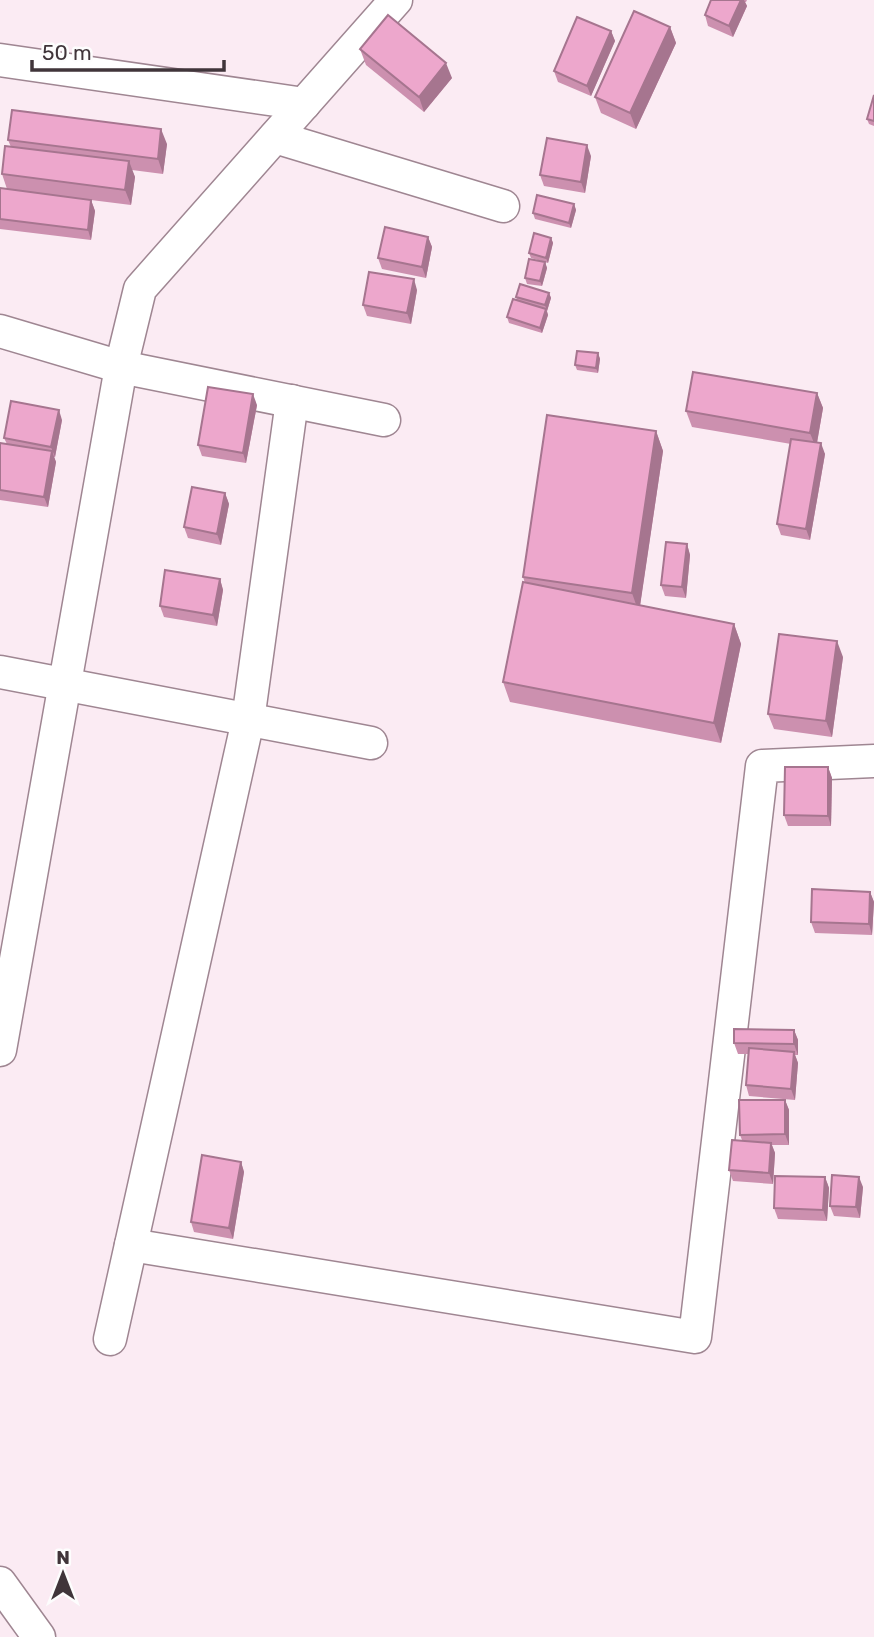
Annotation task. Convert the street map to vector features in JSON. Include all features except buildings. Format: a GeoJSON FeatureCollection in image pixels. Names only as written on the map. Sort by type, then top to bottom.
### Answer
{"type":"FeatureCollection","features":[{"type":"Feature","properties":{"kind":"street"},"geometry":{"type":"LineString","coordinates":[[0,1050],[4,1009],[121,367],[140,289],[396,0]]}},
{"type":"Feature","properties":{"kind":"street"},"geometry":{"type":"LineString","coordinates":[[0,60],[304,104]]}},
{"type":"Feature","properties":{"kind":"street"},"geometry":{"type":"LineString","coordinates":[[275,137],[503,206]]}},
{"type":"Feature","properties":{"kind":"street"},"geometry":{"type":"LineString","coordinates":[[0,331],[121,367],[384,419]]}},
{"type":"Feature","properties":{"kind":"street"},"geometry":{"type":"LineString","coordinates":[[110,1339],[248,720],[292,401]]}},
{"type":"Feature","properties":{"kind":"street"},"geometry":{"type":"LineString","coordinates":[[0,673],[371,743]]}},
{"type":"Feature","properties":{"kind":"street"},"geometry":{"type":"LineString","coordinates":[[131,1245],[695,1337],[762,766],[874,761]]}},
{"type":"Feature","properties":{"kind":"street"},"geometry":{"type":"LineString","coordinates":[[0,1583],[39,1637]]}}]}
